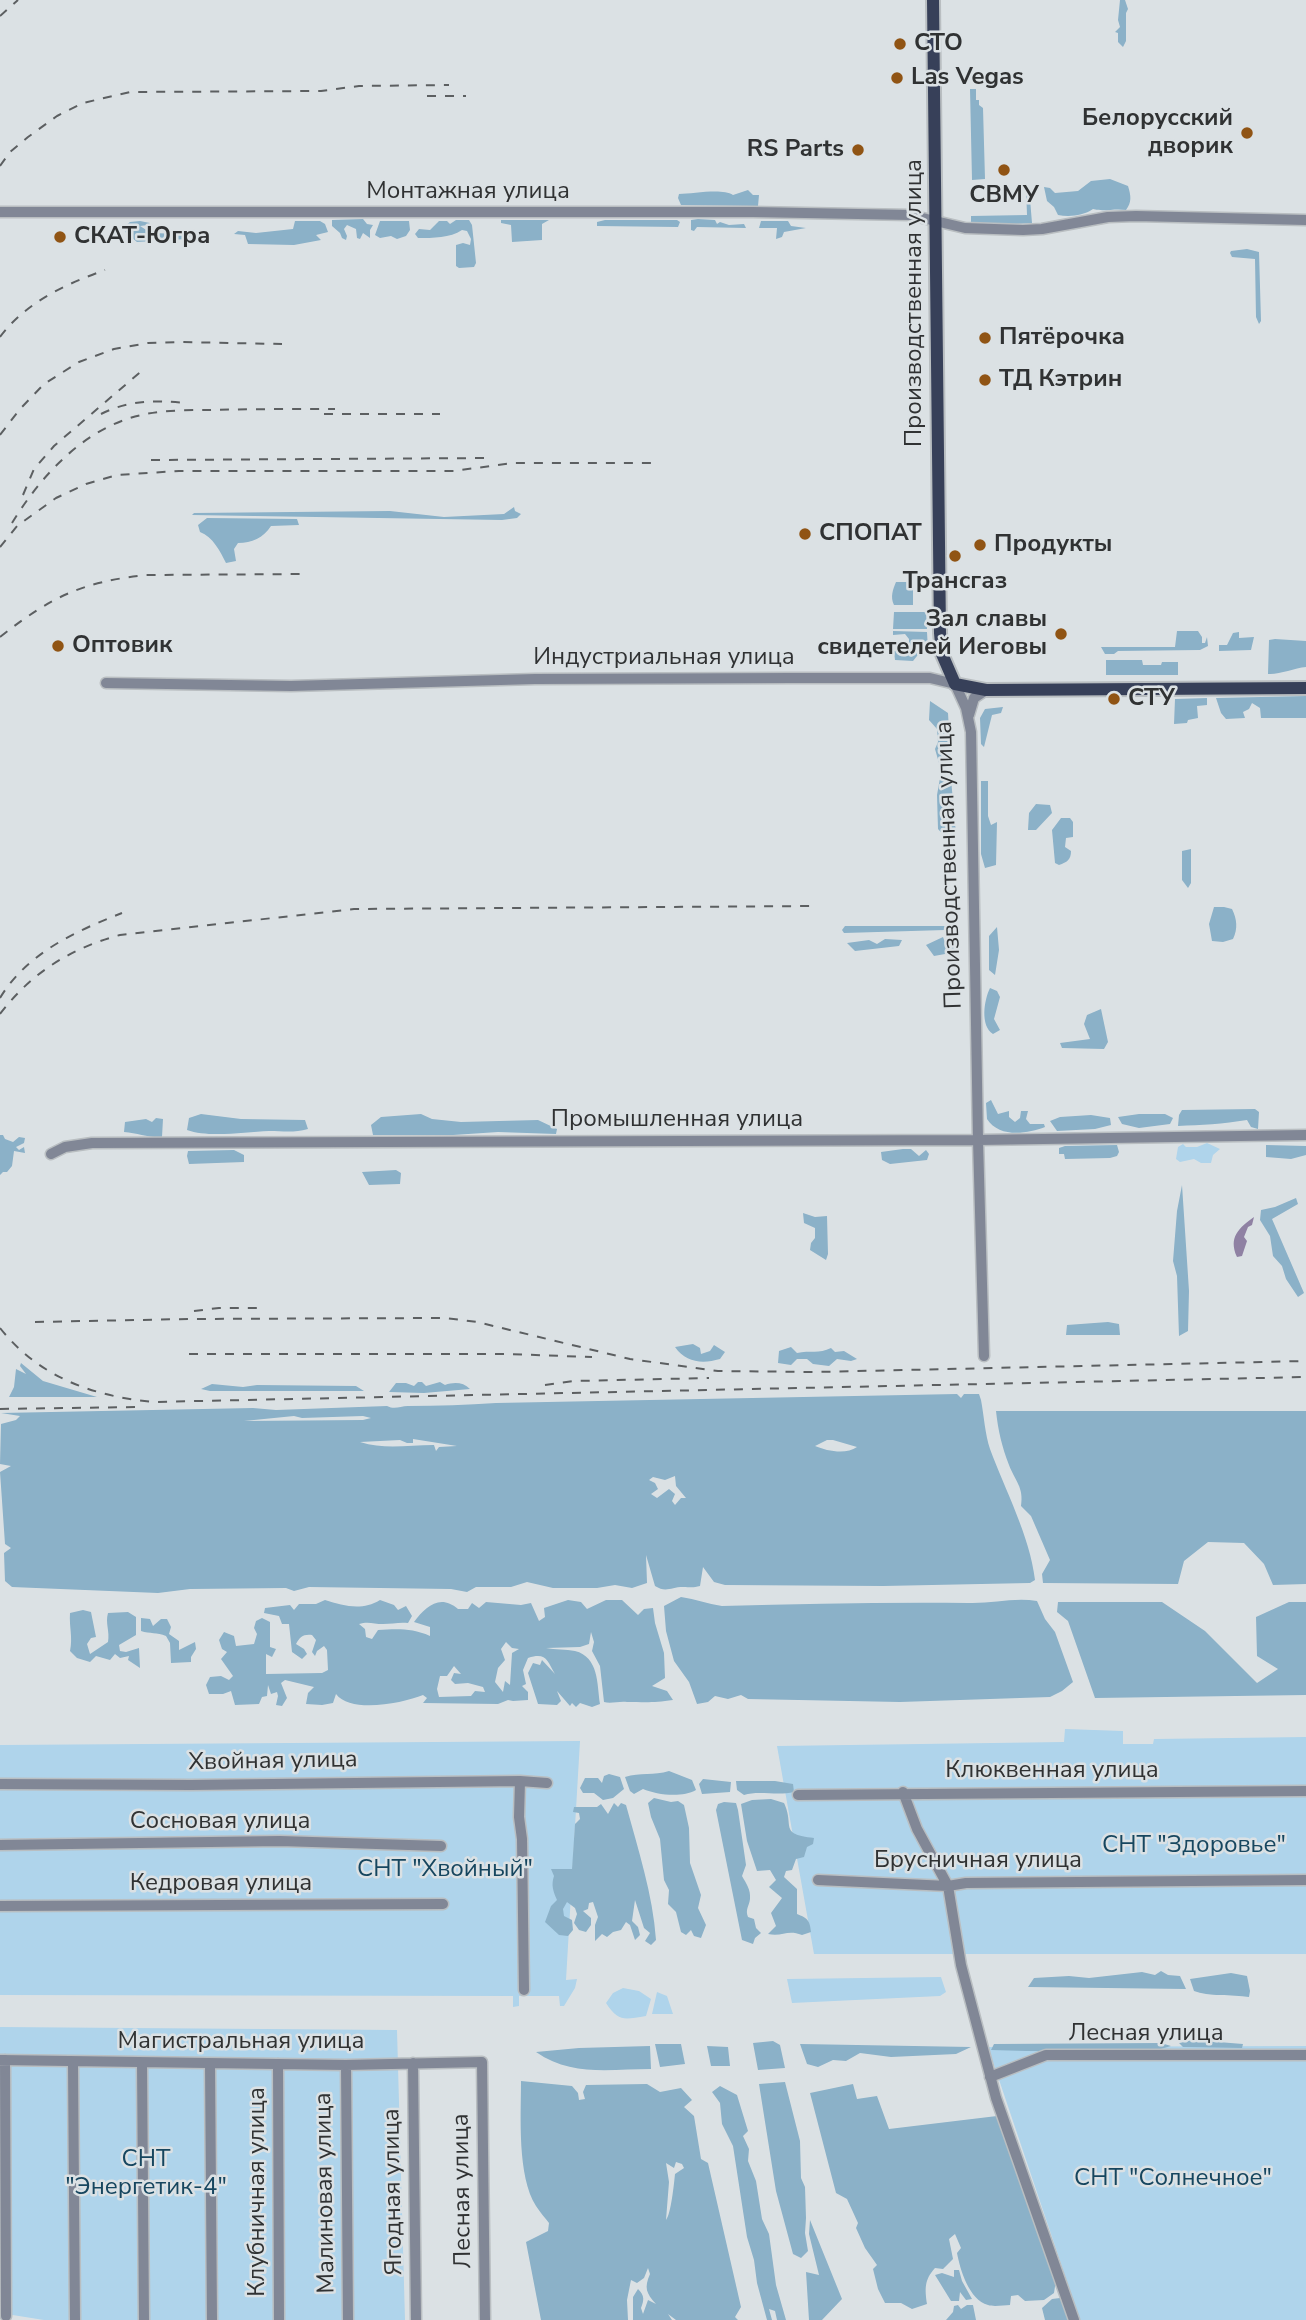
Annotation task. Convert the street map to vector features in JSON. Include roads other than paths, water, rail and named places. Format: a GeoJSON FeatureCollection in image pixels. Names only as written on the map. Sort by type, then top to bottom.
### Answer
{"type":"FeatureCollection","features":[{"type":"Feature","properties":{"kind":"main road","name":"Производственная улица"},"geometry":{"type":"LineString","coordinates":[[933,0],[938,546],[942,654],[956,684]]}},
{"type":"Feature","properties":{"kind":"main road","name":"Индустриальная улица"},"geometry":{"type":"LineString","coordinates":[[956,684],[986,690],[1306,688]]}},
{"type":"Feature","properties":{"kind":"street","name":"Монтажная улица"},"geometry":{"type":"LineString","coordinates":[[0,212],[753,212],[910,215],[953,227],[1027,230],[1136,216],[1306,220]]}},
{"type":"Feature","properties":{"kind":"street"},"geometry":{"type":"LineString","coordinates":[[930,678],[941,666],[942,654]]}},
{"type":"Feature","properties":{"kind":"street","name":"Индустриальная улица"},"geometry":{"type":"LineString","coordinates":[[106,683],[291,686],[535,679],[930,678],[956,684]]}},
{"type":"Feature","properties":{"kind":"street","name":"Производственная улица"},"geometry":{"type":"LineString","coordinates":[[956,684],[969,719],[971,745],[984,1356]]}},
{"type":"Feature","properties":{"kind":"street"},"geometry":{"type":"LineString","coordinates":[[969,719],[974,698],[986,690]]}},
{"type":"Feature","properties":{"kind":"street","name":"Промышленная улица"},"geometry":{"type":"LineString","coordinates":[[51,1154],[65,1147],[92,1143],[978,1140],[1306,1135]]}},
{"type":"Feature","properties":{"kind":"street"},"geometry":{"type":"LineString","coordinates":[[520,1781],[524,1990]]}},
{"type":"Feature","properties":{"kind":"street","name":"Хвойная улица"},"geometry":{"type":"LineString","coordinates":[[0,1784],[547,1783]]}},
{"type":"Feature","properties":{"kind":"street","name":"Клюквенная улица"},"geometry":{"type":"LineString","coordinates":[[798,1795],[903,1792],[1306,1791]]}},
{"type":"Feature","properties":{"kind":"street"},"geometry":{"type":"LineString","coordinates":[[903,1792],[917,1829],[948,1886],[961,1965],[990,2077],[1074,2320]]}},
{"type":"Feature","properties":{"kind":"street","name":"Сосновая улица"},"geometry":{"type":"LineString","coordinates":[[0,1845],[280,1841],[441,1846]]}},
{"type":"Feature","properties":{"kind":"street","name":"Брусничная улица"},"geometry":{"type":"LineString","coordinates":[[818,1880],[948,1886],[966,1883],[1306,1880]]}},
{"type":"Feature","properties":{"kind":"street","name":"Кедровая улица"},"geometry":{"type":"LineString","coordinates":[[0,1906],[443,1904]]}},
{"type":"Feature","properties":{"kind":"street","name":"Лесная улица"},"geometry":{"type":"LineString","coordinates":[[990,2077],[1046,2055],[1306,2054]]}},
{"type":"Feature","properties":{"kind":"street"},"geometry":{"type":"LineString","coordinates":[[2,2060],[6,2316]]}},
{"type":"Feature","properties":{"kind":"street","name":"Магистральная улица"},"geometry":{"type":"LineString","coordinates":[[2,2060],[346,2065],[482,2062]]}},
{"type":"Feature","properties":{"kind":"street","name":"Лесная улица"},"geometry":{"type":"LineString","coordinates":[[482,2062],[485,2320]]}},
{"type":"Feature","properties":{"kind":"street"},"geometry":{"type":"LineString","coordinates":[[73,2063],[75,2320]]}},
{"type":"Feature","properties":{"kind":"street"},"geometry":{"type":"LineString","coordinates":[[142,2063],[144,2320]]}},
{"type":"Feature","properties":{"kind":"street","name":"Ягодная улица"},"geometry":{"type":"LineString","coordinates":[[414,2063],[416,2320]]}},
{"type":"Feature","properties":{"kind":"street"},"geometry":{"type":"LineString","coordinates":[[210,2064],[212,2320]]}},
{"type":"Feature","properties":{"kind":"street","name":"Клубничная улица"},"geometry":{"type":"LineString","coordinates":[[278,2064],[279,2320]]}},
{"type":"Feature","properties":{"kind":"street","name":"Малиновая улица"},"geometry":{"type":"LineString","coordinates":[[346,2065],[348,2320]]}},
{"type":"Feature","properties":{"kind":"railway"},"geometry":{"type":"LineString","coordinates":[[0,16],[18,0]]}},
{"type":"Feature","properties":{"kind":"railway"},"geometry":{"type":"LineString","coordinates":[[0,166],[10,152],[57,116],[83,103],[130,92],[321,91],[359,86],[449,85]]}},
{"type":"Feature","properties":{"kind":"railway"},"geometry":{"type":"LineString","coordinates":[[427,96],[466,96]]}},
{"type":"Feature","properties":{"kind":"railway"},"geometry":{"type":"LineString","coordinates":[[0,337],[34,304],[76,281],[105,270]]}},
{"type":"Feature","properties":{"kind":"railway"},"geometry":{"type":"LineString","coordinates":[[0,435],[44,384],[79,362],[114,349],[148,343],[179,342],[282,344]]}},
{"type":"Feature","properties":{"kind":"railway"},"geometry":{"type":"LineString","coordinates":[[23,495],[34,469],[54,446],[145,368]]}},
{"type":"Feature","properties":{"kind":"railway"},"geometry":{"type":"LineString","coordinates":[[101,414],[142,402],[186,403]]}},
{"type":"Feature","properties":{"kind":"railway"},"geometry":{"type":"LineString","coordinates":[[12,523],[37,487],[68,454],[104,429],[125,420],[178,410],[335,409]]}},
{"type":"Feature","properties":{"kind":"railway"},"geometry":{"type":"LineString","coordinates":[[324,414],[440,414]]}},
{"type":"Feature","properties":{"kind":"railway"},"geometry":{"type":"LineString","coordinates":[[151,460],[492,458]]}},
{"type":"Feature","properties":{"kind":"railway"},"geometry":{"type":"LineString","coordinates":[[0,547],[17,526],[56,498],[86,484],[117,475],[179,471],[454,471],[512,463],[655,463]]}},
{"type":"Feature","properties":{"kind":"railway"},"geometry":{"type":"LineString","coordinates":[[0,637],[51,602],[103,582],[146,575],[307,574]]}},
{"type":"Feature","properties":{"kind":"railway"},"geometry":{"type":"LineString","coordinates":[[0,1014],[25,986],[53,964],[85,947],[120,935],[354,909],[816,906]]}},
{"type":"Feature","properties":{"kind":"railway"},"geometry":{"type":"LineString","coordinates":[[0,998],[11,982],[38,956],[70,936],[122,913]]}},
{"type":"Feature","properties":{"kind":"railway"},"geometry":{"type":"LineString","coordinates":[[194,1311],[265,1308]]}},
{"type":"Feature","properties":{"kind":"railway"},"geometry":{"type":"LineString","coordinates":[[35,1322],[445,1318],[477,1322],[630,1359],[718,1371],[815,1372],[1306,1361]]}},
{"type":"Feature","properties":{"kind":"railway"},"geometry":{"type":"LineString","coordinates":[[0,1328],[32,1359],[68,1381],[109,1395],[153,1402],[1306,1377]]}},
{"type":"Feature","properties":{"kind":"railway"},"geometry":{"type":"LineString","coordinates":[[189,1354],[506,1354],[592,1357]]}},
{"type":"Feature","properties":{"kind":"railway"},"geometry":{"type":"LineString","coordinates":[[545,1385],[574,1381],[709,1378]]}},
{"type":"Feature","properties":{"kind":"railway"},"geometry":{"type":"LineString","coordinates":[[0,1409],[136,1407]]}},
{"type":"Feature","properties":{"kind":"place","name":"СТО"},"geometry":{"type":"Point","coordinates":[900,44]}},
{"type":"Feature","properties":{"kind":"place","name":"Las Vegas"},"geometry":{"type":"Point","coordinates":[897,78]}},
{"type":"Feature","properties":{"kind":"place","name":"Белорусский дворик"},"geometry":{"type":"Point","coordinates":[1247,133]}},
{"type":"Feature","properties":{"kind":"place","name":"RS Parts"},"geometry":{"type":"Point","coordinates":[858,150]}},
{"type":"Feature","properties":{"kind":"place","name":"СВМУ"},"geometry":{"type":"Point","coordinates":[1004,170]}},
{"type":"Feature","properties":{"kind":"place","name":"СКАТ-Югра"},"geometry":{"type":"Point","coordinates":[60,237]}},
{"type":"Feature","properties":{"kind":"place","name":"Пятёрочка"},"geometry":{"type":"Point","coordinates":[985,338]}},
{"type":"Feature","properties":{"kind":"place","name":"ТД Кэтрин"},"geometry":{"type":"Point","coordinates":[985,380]}},
{"type":"Feature","properties":{"kind":"place","name":"СПОПАТ"},"geometry":{"type":"Point","coordinates":[805,534]}},
{"type":"Feature","properties":{"kind":"place","name":"Продукты"},"geometry":{"type":"Point","coordinates":[980,545]}},
{"type":"Feature","properties":{"kind":"place","name":"Трансгаз"},"geometry":{"type":"Point","coordinates":[955,556]}},
{"type":"Feature","properties":{"kind":"place","name":"Зал славы свидетелей Иеговы"},"geometry":{"type":"Point","coordinates":[1061,634]}},
{"type":"Feature","properties":{"kind":"place","name":"Оптовик"},"geometry":{"type":"Point","coordinates":[58,646]}},
{"type":"Feature","properties":{"kind":"place","name":"СТУ"},"geometry":{"type":"Point","coordinates":[1114,699]}},
{"type":"Feature","properties":{"kind":"park label","name":"СНТ \"Здоровье\""},"geometry":{"type":"Point","coordinates":[1194,1846]}},
{"type":"Feature","properties":{"kind":"park label","name":"СНТ \"Хвойный\""},"geometry":{"type":"Point","coordinates":[445,1870]}},
{"type":"Feature","properties":{"kind":"park label","name":"СНТ \"Энергетик-4\""},"geometry":{"type":"Point","coordinates":[146,2174]}},
{"type":"Feature","properties":{"kind":"park label","name":"СНТ \"Солнечное\""},"geometry":{"type":"Point","coordinates":[1173,2179]}}]}
